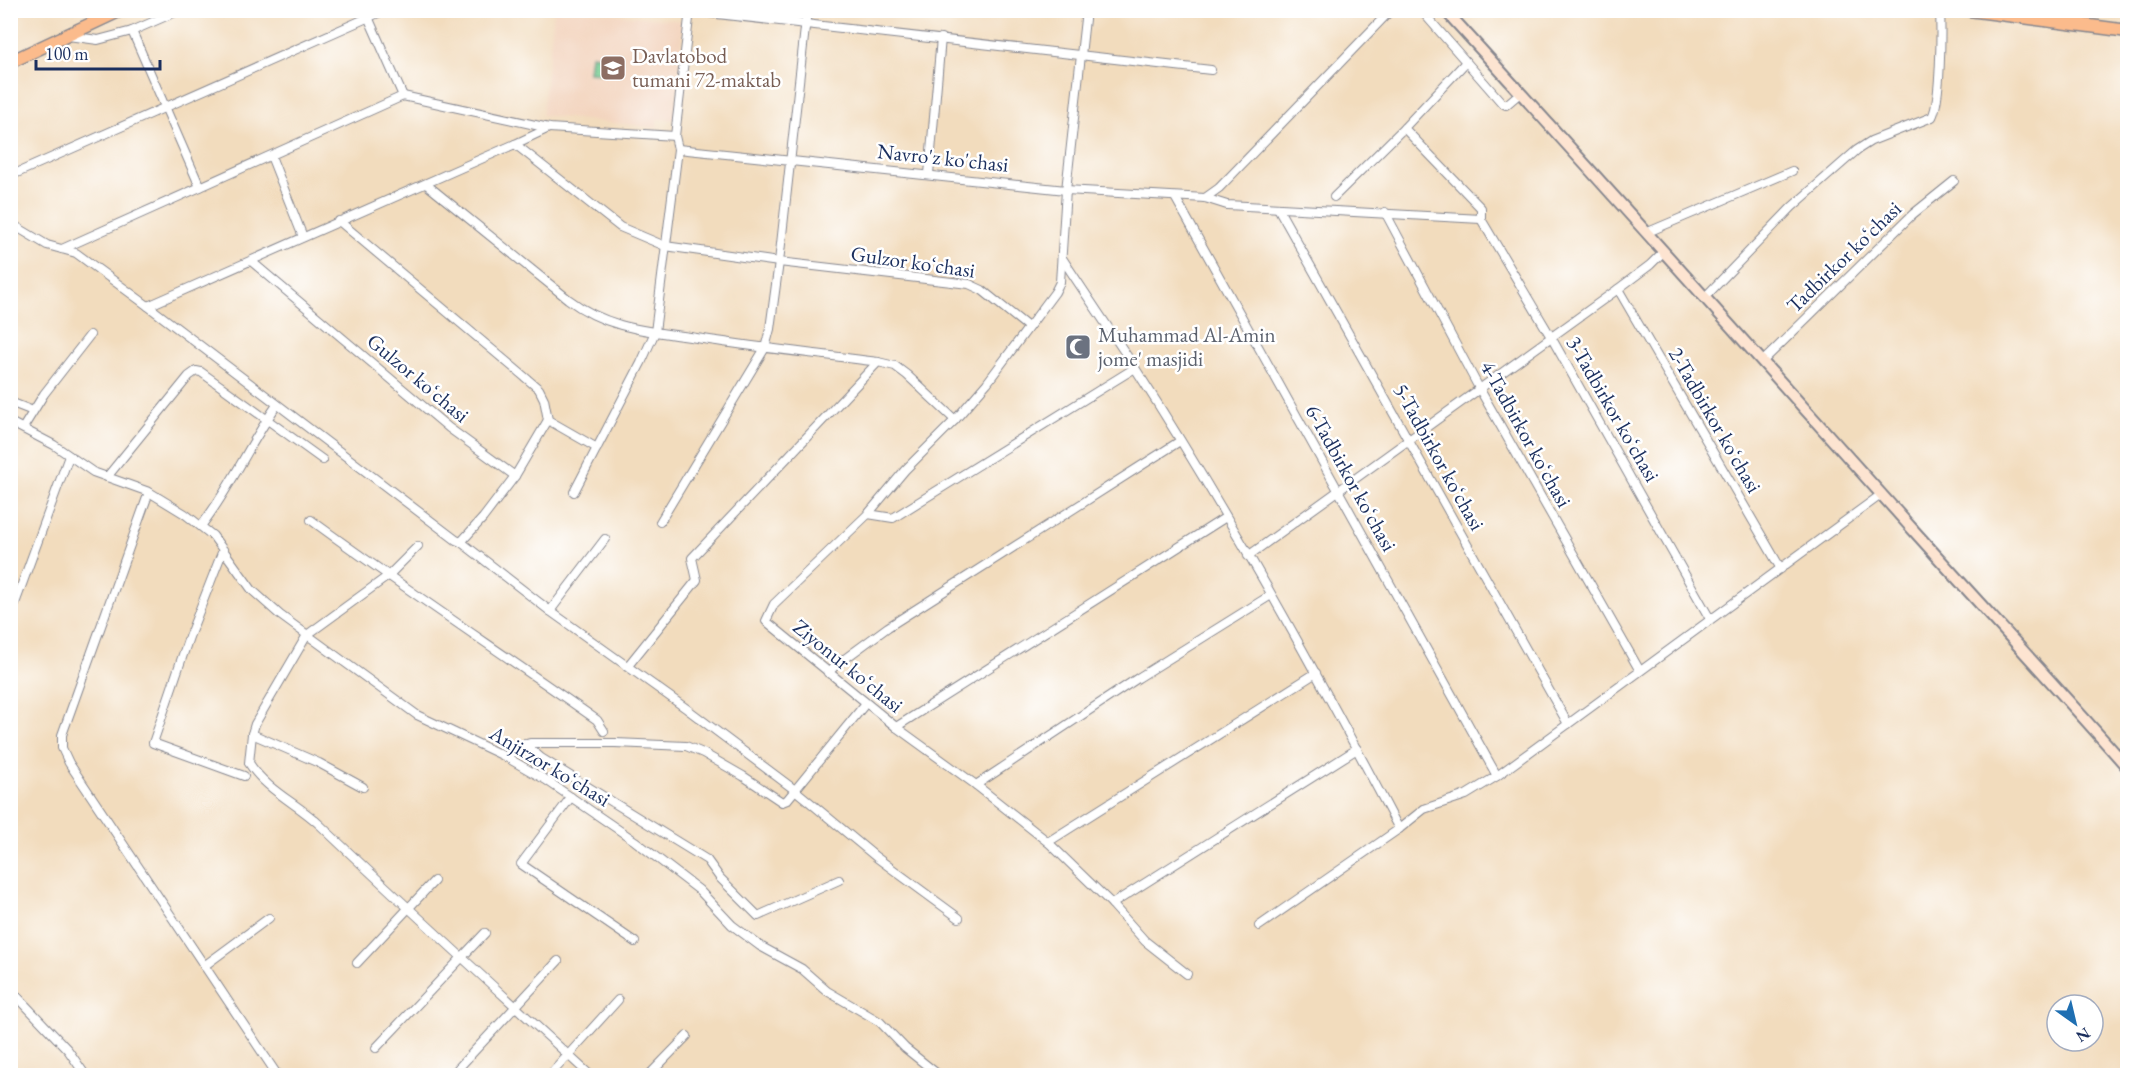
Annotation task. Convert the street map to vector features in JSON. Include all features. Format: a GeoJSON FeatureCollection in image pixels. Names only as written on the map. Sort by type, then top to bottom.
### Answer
{"type":"FeatureCollection","features":[{"type":"Feature","properties":{"kind":"main road"},"geometry":{"type":"LineString","coordinates":[[10,62],[121,10]]}},
{"type":"Feature","properties":{"kind":"main road"},"geometry":{"type":"LineString","coordinates":[[1445,10],[1517,96],[1648,232],[2127,768]]}},
{"type":"Feature","properties":{"kind":"main road"},"geometry":{"type":"LineString","coordinates":[[1969,10],[2127,32]]}},
{"type":"Feature","properties":{"kind":"street"},"geometry":{"type":"LineString","coordinates":[[68,36],[98,40],[132,31],[180,10]]}},
{"type":"Feature","properties":{"kind":"street"},"geometry":{"type":"LineString","coordinates":[[10,176],[367,14],[385,10]]}},
{"type":"Feature","properties":{"kind":"street"},"geometry":{"type":"LineString","coordinates":[[660,522],[765,348],[770,329],[779,262],[807,10]]}},
{"type":"Feature","properties":{"kind":"street","name":"Ziyonur koʻchasi"},"geometry":{"type":"LineString","coordinates":[[1086,10],[1066,190],[1060,282],[987,383],[955,420],[905,470],[868,514],[774,604],[766,621],[896,727],[976,785],[1048,842],[1112,904],[1145,941],[1187,974]]}},
{"type":"Feature","properties":{"kind":"street"},"geometry":{"type":"LineString","coordinates":[[1205,198],[1219,188],[1391,10]]}},
{"type":"Feature","properties":{"kind":"street"},"geometry":{"type":"LineString","coordinates":[[1421,10],[1502,104],[1506,105],[1517,96]]}},
{"type":"Feature","properties":{"kind":"street"},"geometry":{"type":"LineString","coordinates":[[1705,297],[1792,207],[1857,150],[1871,141],[1932,117],[1935,112],[1938,79],[1940,10]]}},
{"type":"Feature","properties":{"kind":"street"},"geometry":{"type":"LineString","coordinates":[[574,492],[655,332],[678,149],[675,136],[687,11],[1211,70]]}},
{"type":"Feature","properties":{"kind":"street"},"geometry":{"type":"LineString","coordinates":[[367,14],[403,96]]}},
{"type":"Feature","properties":{"kind":"street"},"geometry":{"type":"LineString","coordinates":[[132,31],[200,187]]}},
{"type":"Feature","properties":{"kind":"street"},"geometry":{"type":"LineString","coordinates":[[929,174],[941,38]]}},
{"type":"Feature","properties":{"kind":"street"},"geometry":{"type":"LineString","coordinates":[[1334,197],[1404,128],[1466,62]]}},
{"type":"Feature","properties":{"kind":"street"},"geometry":{"type":"LineString","coordinates":[[61,250],[403,96],[549,128],[675,136]]}},
{"type":"Feature","properties":{"kind":"street"},"geometry":{"type":"LineString","coordinates":[[148,306],[549,128]]}},
{"type":"Feature","properties":{"kind":"street","name":"3-Tadbirkor koʻchasi"},"geometry":{"type":"LineString","coordinates":[[1404,128],[1481,208],[1481,219],[1551,337],[1710,619]]}},
{"type":"Feature","properties":{"kind":"street","name":"Gulzor koʻchasi"},"geometry":{"type":"LineString","coordinates":[[515,144],[615,224],[665,246],[969,284],[982,290],[1028,327]]}},
{"type":"Feature","properties":{"kind":"street","name":"Navro'z ko'chasi"},"geometry":{"type":"LineString","coordinates":[[678,149],[1066,190],[1205,198],[1227,205],[1481,219]]}},
{"type":"Feature","properties":{"kind":"street"},"geometry":{"type":"LineString","coordinates":[[271,156],[303,237]]}},
{"type":"Feature","properties":{"kind":"street"},"geometry":{"type":"LineString","coordinates":[[1648,232],[1792,171]]}},
{"type":"Feature","properties":{"kind":"street","name":"Tadbirkor koʻchasi"},"geometry":{"type":"LineString","coordinates":[[1763,361],[1913,214],[1954,181]]}},
{"type":"Feature","properties":{"kind":"street"},"geometry":{"type":"LineString","coordinates":[[426,184],[584,311],[604,321],[655,332],[895,366],[955,420]]}},
{"type":"Feature","properties":{"kind":"street","name":"6-Tadbirkor koʻchasi"},"geometry":{"type":"LineString","coordinates":[[1175,197],[1497,776]]}},
{"type":"Feature","properties":{"kind":"street","name":"5-Tadbirkor koʻchasi"},"geometry":{"type":"LineString","coordinates":[[1278,208],[1568,724]]}},
{"type":"Feature","properties":{"kind":"street","name":"4-Tadbirkor koʻchasi"},"geometry":{"type":"LineString","coordinates":[[1384,212],[1479,388],[1640,671]]}},
{"type":"Feature","properties":{"kind":"street"},"geometry":{"type":"LineString","coordinates":[[339,221],[539,389],[544,399],[548,420],[514,476],[483,518],[461,542]]}},
{"type":"Feature","properties":{"kind":"street"},"geometry":{"type":"LineString","coordinates":[[10,223],[47,245],[76,253],[456,540],[795,790],[876,857],[959,918]]}},
{"type":"Feature","properties":{"kind":"street"},"geometry":{"type":"LineString","coordinates":[[1248,556],[1618,289],[1650,265],[1664,250]]}},
{"type":"Feature","properties":{"kind":"street"},"geometry":{"type":"LineString","coordinates":[[1062,258],[1135,368],[1226,517],[1316,673],[1399,829]]}},
{"type":"Feature","properties":{"kind":"street","name":"Gulzor koʻchasi"},"geometry":{"type":"LineString","coordinates":[[251,261],[449,428],[514,476]]}},
{"type":"Feature","properties":{"kind":"street","name":"2-Tadbirkor koʻchasi"},"geometry":{"type":"LineString","coordinates":[[1618,289],[1780,569]]}},
{"type":"Feature","properties":{"kind":"street"},"geometry":{"type":"LineString","coordinates":[[23,428],[33,411],[90,335]]}},
{"type":"Feature","properties":{"kind":"street"},"geometry":{"type":"LineString","coordinates":[[627,667],[693,585],[697,577],[692,558],[878,362]]}},
{"type":"Feature","properties":{"kind":"street"},"geometry":{"type":"LineString","coordinates":[[868,514],[893,518],[1135,368]]}},
{"type":"Feature","properties":{"kind":"street"},"geometry":{"type":"LineString","coordinates":[[107,477],[192,372],[201,372],[322,460]]}},
{"type":"Feature","properties":{"kind":"street"},"geometry":{"type":"LineString","coordinates":[[10,402],[33,411]]}},
{"type":"Feature","properties":{"kind":"street"},"geometry":{"type":"LineString","coordinates":[[201,526],[216,507],[277,405]]}},
{"type":"Feature","properties":{"kind":"street"},"geometry":{"type":"LineString","coordinates":[[548,420],[597,448]]}},
{"type":"Feature","properties":{"kind":"street","name":"Anjirzor koʻchasi"},"geometry":{"type":"LineString","coordinates":[[10,422],[93,472],[149,492],[185,514],[213,536],[252,590],[280,615],[417,715],[506,757],[571,797],[699,890],[732,925],[760,946],[802,969],[827,991],[880,1022],[905,1048],[940,1076]]}},
{"type":"Feature","properties":{"kind":"street"},"geometry":{"type":"LineString","coordinates":[[828,673],[888,627],[1180,441]]}},
{"type":"Feature","properties":{"kind":"street"},"geometry":{"type":"LineString","coordinates":[[10,617],[69,456]]}},
{"type":"Feature","properties":{"kind":"street"},"geometry":{"type":"LineString","coordinates":[[149,492],[62,735],[62,748],[64,755],[278,1076]]}},
{"type":"Feature","properties":{"kind":"street"},"geometry":{"type":"LineString","coordinates":[[1259,926],[1399,829],[1424,809],[1466,795],[1497,776],[1882,494]]}},
{"type":"Feature","properties":{"kind":"street"},"geometry":{"type":"LineString","coordinates":[[896,727],[1226,517]]}},
{"type":"Feature","properties":{"kind":"street"},"geometry":{"type":"LineString","coordinates":[[311,520],[597,720],[604,731]]}},
{"type":"Feature","properties":{"kind":"street"},"geometry":{"type":"LineString","coordinates":[[550,610],[605,539]]}},
{"type":"Feature","properties":{"kind":"street"},"geometry":{"type":"LineString","coordinates":[[418,546],[388,576],[307,635],[260,714],[252,734],[248,758],[252,767],[281,797],[314,819],[591,1076]]}},
{"type":"Feature","properties":{"kind":"street"},"geometry":{"type":"LineString","coordinates":[[223,550],[189,638],[153,743],[244,776]]}},
{"type":"Feature","properties":{"kind":"street"},"geometry":{"type":"LineString","coordinates":[[976,785],[1138,678],[1271,595]]}},
{"type":"Feature","properties":{"kind":"street"},"geometry":{"type":"LineString","coordinates":[[1048,842],[1316,673]]}},
{"type":"Feature","properties":{"kind":"street"},"geometry":{"type":"LineString","coordinates":[[506,757],[515,748],[525,744],[546,742],[686,746],[743,776],[782,802],[787,800],[866,703]]}},
{"type":"Feature","properties":{"kind":"street"},"geometry":{"type":"LineString","coordinates":[[252,734],[319,763],[363,788]]}},
{"type":"Feature","properties":{"kind":"street"},"geometry":{"type":"LineString","coordinates":[[525,744],[541,758],[706,860],[720,878],[758,916],[839,880]]}},
{"type":"Feature","properties":{"kind":"street"},"geometry":{"type":"LineString","coordinates":[[1112,904],[1357,749]]}},
{"type":"Feature","properties":{"kind":"street"},"geometry":{"type":"LineString","coordinates":[[571,797],[521,864],[635,942]]}},
{"type":"Feature","properties":{"kind":"street"},"geometry":{"type":"LineString","coordinates":[[357,963],[434,881]]}},
{"type":"Feature","properties":{"kind":"street"},"geometry":{"type":"LineString","coordinates":[[10,894],[10,907]]}},
{"type":"Feature","properties":{"kind":"street"},"geometry":{"type":"LineString","coordinates":[[204,966],[268,918]]}},
{"type":"Feature","properties":{"kind":"street"},"geometry":{"type":"LineString","coordinates":[[376,1048],[485,933]]}},
{"type":"Feature","properties":{"kind":"street"},"geometry":{"type":"LineString","coordinates":[[451,1076],[558,961]]}},
{"type":"Feature","properties":{"kind":"street"},"geometry":{"type":"LineString","coordinates":[[10,989],[68,1050],[86,1076]]}},
{"type":"Feature","properties":{"kind":"street"},"geometry":{"type":"LineString","coordinates":[[549,1076],[618,1000]]}},
{"type":"Feature","properties":{"kind":"street"},"geometry":{"type":"LineString","coordinates":[[648,1076],[687,1036]]}},
{"type":"Feature","properties":{"kind":"shaded area","name":"Davlatobod tumani 72-maktab"},"geometry":{"type":"Polygon","coordinates":[[[554,11],[583,11],[683,21],[675,120],[657,119],[657,128],[542,115],[554,11]]]}},
{"type":"Feature","properties":{"kind":"green space"},"geometry":{"type":"Polygon","coordinates":[[[591,55],[622,59],[620,75],[589,72],[591,55]]]}},
{"type":"Feature","properties":{"kind":"place","name":"Davlatobod tumani 72-maktab"},"geometry":{"type":"Point","coordinates":[613,68]}},
{"type":"Feature","properties":{"kind":"place","name":"Muhammad Al-Amin jome' masjidi"},"geometry":{"type":"Point","coordinates":[1078,347]}}]}
